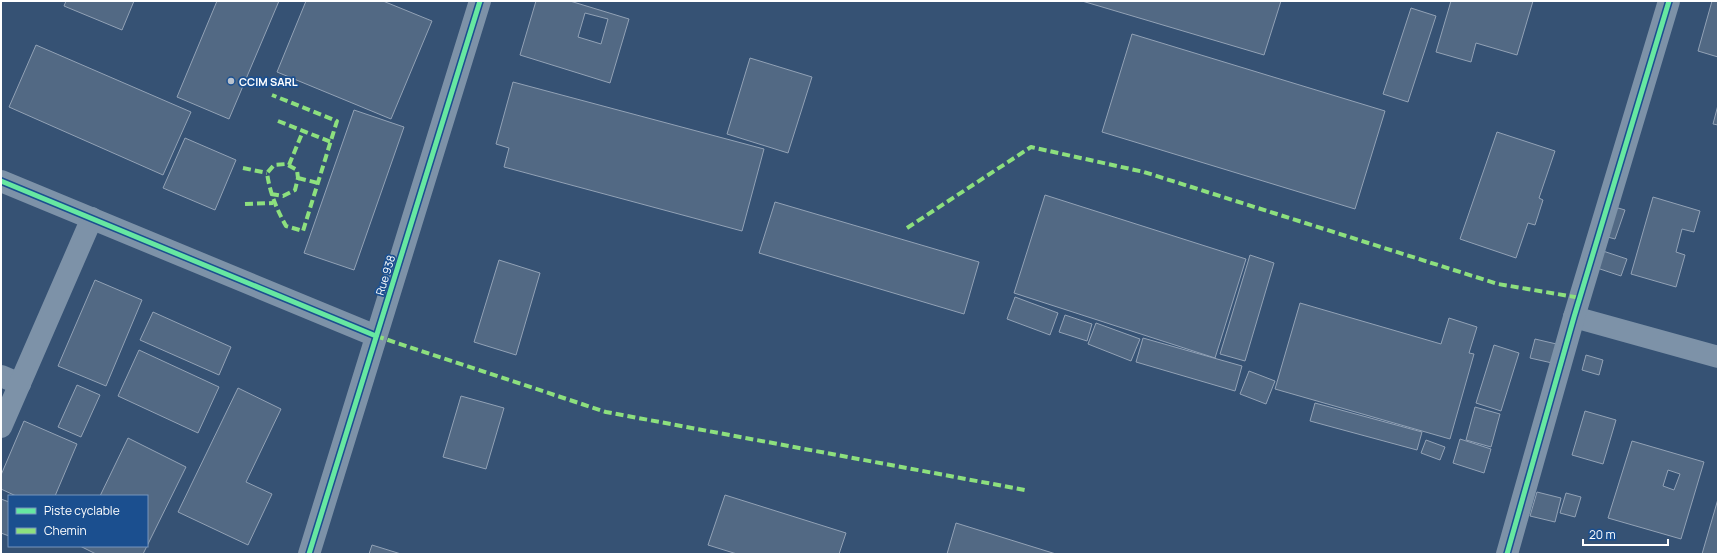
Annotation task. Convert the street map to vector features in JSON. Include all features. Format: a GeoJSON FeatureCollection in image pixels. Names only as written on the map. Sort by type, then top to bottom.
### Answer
{"type":"FeatureCollection","features":[{"type":"Feature","properties":{"kind":"street","name":"Rue 938"},"geometry":{"type":"LineString","coordinates":[[309,554],[480,1]]}},
{"type":"Feature","properties":{"kind":"street"},"geometry":{"type":"LineString","coordinates":[[1507,554],[1574,317],[1669,1]]}},
{"type":"Feature","properties":{"kind":"street"},"geometry":{"type":"LineString","coordinates":[[1,181],[376,336]]}},
{"type":"Feature","properties":{"kind":"street"},"geometry":{"type":"LineString","coordinates":[[1,428],[10,380],[92,218]]}},
{"type":"Feature","properties":{"kind":"street"},"geometry":{"type":"LineString","coordinates":[[1574,317],[1718,357]]}},
{"type":"Feature","properties":{"kind":"building"},"geometry":{"type":"Polygon","coordinates":[[[66,1],[134,1],[122,30],[64,6],[66,1]]]}},
{"type":"Feature","properties":{"kind":"building"},"geometry":{"type":"Polygon","coordinates":[[[217,1],[279,1],[229,119],[177,97],[217,1]]]}},
{"type":"Feature","properties":{"kind":"building"},"geometry":{"type":"Polygon","coordinates":[[[306,1],[383,1],[432,21],[391,119],[277,72],[306,1]]]}},
{"type":"Feature","properties":{"kind":"building"},"geometry":{"type":"Polygon","coordinates":[[[536,1],[570,1],[629,19],[610,83],[520,55],[536,1]],[[585,13],[578,37],[601,44],[608,19],[585,13]]]}},
{"type":"Feature","properties":{"kind":"building"},"geometry":{"type":"Polygon","coordinates":[[[1082,1],[1281,1],[1264,55],[1082,1]]]}},
{"type":"Feature","properties":{"kind":"building"},"geometry":{"type":"Polygon","coordinates":[[[1451,1],[1533,1],[1517,55],[1476,43],[1471,62],[1436,52],[1451,1]]]}},
{"type":"Feature","properties":{"kind":"building"},"geometry":{"type":"Polygon","coordinates":[[[1712,1],[1718,1],[1718,57],[1698,51],[1712,1]]]}},
{"type":"Feature","properties":{"kind":"building"},"geometry":{"type":"Polygon","coordinates":[[[1411,8],[1436,16],[1408,102],[1383,94],[1411,8]]]}},
{"type":"Feature","properties":{"kind":"building"},"geometry":{"type":"Polygon","coordinates":[[[1132,34],[1385,111],[1355,209],[1102,132],[1132,34]]]}},
{"type":"Feature","properties":{"kind":"building"},"geometry":{"type":"Polygon","coordinates":[[[36,45],[191,112],[163,175],[9,107],[36,45]]]}},
{"type":"Feature","properties":{"kind":"building"},"geometry":{"type":"Polygon","coordinates":[[[750,58],[812,77],[788,153],[727,134],[750,58]]]}},
{"type":"Feature","properties":{"kind":"building"},"geometry":{"type":"Polygon","coordinates":[[[513,82],[764,149],[742,231],[504,167],[509,148],[496,144],[513,82]]]}},
{"type":"Feature","properties":{"kind":"building"},"geometry":{"type":"Polygon","coordinates":[[[1718,105],[1718,125],[1713,124],[1718,105]]]}},
{"type":"Feature","properties":{"kind":"building"},"geometry":{"type":"Polygon","coordinates":[[[354,110],[404,127],[354,270],[304,253],[354,110]]]}},
{"type":"Feature","properties":{"kind":"building"},"geometry":{"type":"Polygon","coordinates":[[[1497,132],[1555,151],[1539,198],[1543,200],[1535,225],[1528,223],[1516,258],[1460,239],[1497,132]]]}},
{"type":"Feature","properties":{"kind":"building"},"geometry":{"type":"Polygon","coordinates":[[[185,138],[236,160],[215,210],[163,188],[185,138]]]}},
{"type":"Feature","properties":{"kind":"building"},"geometry":{"type":"Polygon","coordinates":[[[1045,195],[1246,259],[1215,358],[1014,293],[1045,195]]]}},
{"type":"Feature","properties":{"kind":"building"},"geometry":{"type":"Polygon","coordinates":[[[1653,197],[1700,211],[1694,232],[1682,229],[1676,252],[1685,255],[1676,287],[1631,274],[1653,197]]]}},
{"type":"Feature","properties":{"kind":"building"},"geometry":{"type":"Polygon","coordinates":[[[775,202],[979,262],[964,314],[759,253],[775,202]]]}},
{"type":"Feature","properties":{"kind":"building"},"geometry":{"type":"Polygon","coordinates":[[[1608,205],[1625,210],[1615,239],[1600,235],[1608,205]]]}},
{"type":"Feature","properties":{"kind":"building"},"geometry":{"type":"Polygon","coordinates":[[[1597,249],[1627,259],[1621,276],[1591,266],[1597,249]]]}},
{"type":"Feature","properties":{"kind":"building"},"geometry":{"type":"Polygon","coordinates":[[[1250,255],[1274,263],[1245,361],[1220,354],[1250,255]]]}},
{"type":"Feature","properties":{"kind":"building"},"geometry":{"type":"Polygon","coordinates":[[[499,260],[540,273],[516,355],[474,342],[499,260]]]}},
{"type":"Feature","properties":{"kind":"building"},"geometry":{"type":"Polygon","coordinates":[[[95,280],[142,300],[106,386],[58,366],[95,280]]]}},
{"type":"Feature","properties":{"kind":"building"},"geometry":{"type":"Polygon","coordinates":[[[1015,297],[1058,313],[1050,335],[1007,319],[1015,297]]]}},
{"type":"Feature","properties":{"kind":"building"},"geometry":{"type":"Polygon","coordinates":[[[1300,303],[1441,344],[1449,318],[1477,327],[1469,353],[1474,354],[1450,439],[1275,389],[1300,303]]]}},
{"type":"Feature","properties":{"kind":"building"},"geometry":{"type":"Polygon","coordinates":[[[153,312],[231,347],[219,375],[140,340],[153,312]]]}},
{"type":"Feature","properties":{"kind":"building"},"geometry":{"type":"Polygon","coordinates":[[[1065,315],[1092,324],[1087,341],[1059,332],[1065,315]]]}},
{"type":"Feature","properties":{"kind":"building"},"geometry":{"type":"Polygon","coordinates":[[[1096,323],[1140,339],[1131,361],[1088,344],[1096,323]]]}},
{"type":"Feature","properties":{"kind":"building"},"geometry":{"type":"Polygon","coordinates":[[[1143,338],[1242,366],[1235,391],[1136,362],[1143,338]]]}},
{"type":"Feature","properties":{"kind":"building"},"geometry":{"type":"Polygon","coordinates":[[[1535,339],[1565,346],[1561,365],[1530,358],[1535,339]]]}},
{"type":"Feature","properties":{"kind":"building"},"geometry":{"type":"Polygon","coordinates":[[[1494,345],[1519,353],[1501,411],[1476,403],[1494,345]]]}},
{"type":"Feature","properties":{"kind":"building"},"geometry":{"type":"Polygon","coordinates":[[[139,350],[219,387],[198,433],[118,396],[139,350]]]}},
{"type":"Feature","properties":{"kind":"building"},"geometry":{"type":"Polygon","coordinates":[[[1586,355],[1603,360],[1599,375],[1582,370],[1586,355]]]}},
{"type":"Feature","properties":{"kind":"building"},"geometry":{"type":"Polygon","coordinates":[[[1249,371],[1275,381],[1266,404],[1240,394],[1249,371]]]}},
{"type":"Feature","properties":{"kind":"building"},"geometry":{"type":"Polygon","coordinates":[[[77,385],[100,395],[81,437],[58,427],[77,385]]]}},
{"type":"Feature","properties":{"kind":"building"},"geometry":{"type":"Polygon","coordinates":[[[238,388],[281,409],[246,482],[272,494],[248,545],[178,512],[238,388]]]}},
{"type":"Feature","properties":{"kind":"building"},"geometry":{"type":"Polygon","coordinates":[[[461,396],[504,408],[486,469],[443,457],[461,396]]]}},
{"type":"Feature","properties":{"kind":"building"},"geometry":{"type":"Polygon","coordinates":[[[1315,403],[1422,432],[1417,450],[1310,421],[1315,403]]]}},
{"type":"Feature","properties":{"kind":"building"},"geometry":{"type":"Polygon","coordinates":[[[1475,407],[1500,414],[1491,447],[1466,440],[1475,407]]]}},
{"type":"Feature","properties":{"kind":"building"},"geometry":{"type":"Polygon","coordinates":[[[1585,411],[1616,420],[1603,464],[1572,455],[1585,411]]]}},
{"type":"Feature","properties":{"kind":"building"},"geometry":{"type":"Polygon","coordinates":[[[24,421],[77,444],[55,495],[14,495],[1,489],[1,475],[24,421]]]}},
{"type":"Feature","properties":{"kind":"building"},"geometry":{"type":"Polygon","coordinates":[[[128,438],[186,467],[148,544],[148,495],[100,495],[128,438]]]}},
{"type":"Feature","properties":{"kind":"building"},"geometry":{"type":"Polygon","coordinates":[[[1460,439],[1491,449],[1484,473],[1453,463],[1460,439]]]}},
{"type":"Feature","properties":{"kind":"building"},"geometry":{"type":"Polygon","coordinates":[[[1426,440],[1445,447],[1440,460],[1421,453],[1426,440]]]}},
{"type":"Feature","properties":{"kind":"building"},"geometry":{"type":"Polygon","coordinates":[[[1632,441],[1704,462],[1681,539],[1608,518],[1632,441]],[[1668,470],[1663,486],[1674,490],[1680,474],[1668,470]]]}},
{"type":"Feature","properties":{"kind":"building"},"geometry":{"type":"Polygon","coordinates":[[[1537,492],[1561,498],[1555,522],[1530,516],[1537,492]]]}},
{"type":"Feature","properties":{"kind":"building"},"geometry":{"type":"Polygon","coordinates":[[[1566,493],[1581,497],[1575,517],[1560,513],[1566,493]]]}},
{"type":"Feature","properties":{"kind":"building"},"geometry":{"type":"Polygon","coordinates":[[[725,495],[846,533],[839,554],[737,554],[708,545],[725,495]]]}},
{"type":"Feature","properties":{"kind":"building"},"geometry":{"type":"Polygon","coordinates":[[[1,499],[8,502],[8,536],[1,533],[1,499]]]}},
{"type":"Feature","properties":{"kind":"building"},"geometry":{"type":"Polygon","coordinates":[[[1718,499],[1718,554],[1702,554],[1718,499]]]}},
{"type":"Feature","properties":{"kind":"building"},"geometry":{"type":"Polygon","coordinates":[[[956,523],[1056,554],[947,554],[956,523]]]}},
{"type":"Feature","properties":{"kind":"building"},"geometry":{"type":"Polygon","coordinates":[[[372,545],[401,554],[369,554],[372,545]]]}},
{"type":"Feature","properties":{"kind":"building"},"geometry":{"type":"Polygon","coordinates":[[[82,547],[146,547],[143,554],[96,554],[82,547]]]}},
{"type":"Feature","properties":{"kind":"marked path"},"geometry":{"type":"LineString","coordinates":[[271,194],[283,196],[295,190],[298,178],[297,170],[286,164],[274,165],[267,173],[270,187],[272,194],[274,200],[286,226],[303,231],[337,121],[272,95]]}},
{"type":"Feature","properties":{"kind":"marked path"},"geometry":{"type":"LineString","coordinates":[[278,121],[331,142]]}},
{"type":"Feature","properties":{"kind":"marked path"},"geometry":{"type":"LineString","coordinates":[[289,165],[303,131]]}},
{"type":"Feature","properties":{"kind":"marked path"},"geometry":{"type":"LineString","coordinates":[[907,228],[1031,147],[1144,172],[1498,284],[1581,298]]}},
{"type":"Feature","properties":{"kind":"marked path"},"geometry":{"type":"LineString","coordinates":[[243,168],[267,173]]}},
{"type":"Feature","properties":{"kind":"marked path"},"geometry":{"type":"LineString","coordinates":[[298,178],[318,183]]}},
{"type":"Feature","properties":{"kind":"marked path"},"geometry":{"type":"LineString","coordinates":[[245,204],[273,203]]}},
{"type":"Feature","properties":{"kind":"marked path"},"geometry":{"type":"LineString","coordinates":[[376,336],[606,412],[1025,490]]}},
{"type":"Feature","properties":{"kind":"cycle path"},"geometry":{"type":"LineString","coordinates":[[309,554],[480,1]]}},
{"type":"Feature","properties":{"kind":"cycle path"},"geometry":{"type":"LineString","coordinates":[[1507,554],[1574,317],[1669,1]]}},
{"type":"Feature","properties":{"kind":"cycle path"},"geometry":{"type":"LineString","coordinates":[[1,181],[376,336]]}},
{"type":"Feature","properties":{"kind":"place","name":"CCIM SARL"},"geometry":{"type":"Point","coordinates":[231,81]}}]}
